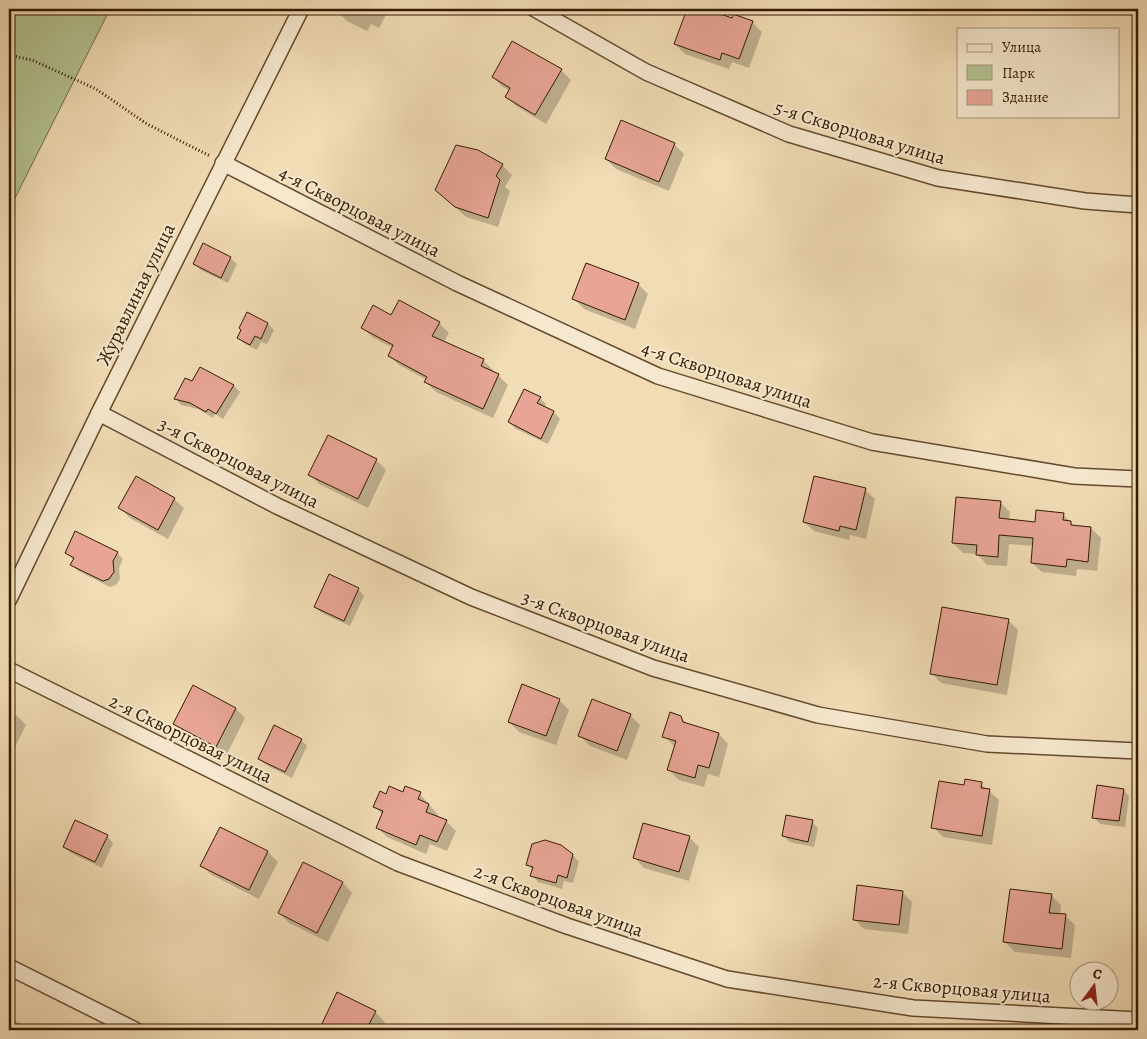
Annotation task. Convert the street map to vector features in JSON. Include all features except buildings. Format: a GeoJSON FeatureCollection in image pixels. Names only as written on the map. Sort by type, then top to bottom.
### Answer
{"type":"FeatureCollection","features":[{"type":"Feature","properties":{"kind":"street","name":"Журавлиная улица"},"geometry":{"type":"LineString","coordinates":[[9,599],[99,413],[301,9]]}},
{"type":"Feature","properties":{"kind":"street","name":"5-я Скворцовая улица"},"geometry":{"type":"LineString","coordinates":[[535,9],[646,72],[788,134],[938,178],[1085,201],[1138,205]]}},
{"type":"Feature","properties":{"kind":"street","name":"4-я Скворцовая улица"},"geometry":{"type":"LineString","coordinates":[[223,163],[457,283],[658,376],[872,442],[1074,476],[1138,479]]}},
{"type":"Feature","properties":{"kind":"street","name":"3-я Скворцовая улица"},"geometry":{"type":"LineString","coordinates":[[99,413],[277,506],[471,596],[653,668],[827,717],[987,744],[1138,751]]}},
{"type":"Feature","properties":{"kind":"street","name":"2-я Скворцовая улица"},"geometry":{"type":"LineString","coordinates":[[9,670],[398,863],[567,926],[727,978],[913,1008],[1138,1020]]}},
{"type":"Feature","properties":{"kind":"street"},"geometry":{"type":"LineString","coordinates":[[9,967],[135,1030]]}},
{"type":"Feature","properties":{"kind":"path"},"geometry":{"type":"LineString","coordinates":[[9,61],[11,55],[32,60],[96,89],[147,124],[223,163]]}},
{"type":"Feature","properties":{"kind":"green space"},"geometry":{"type":"Polygon","coordinates":[[[9,9],[110,9],[9,210],[9,9]]]}}]}
